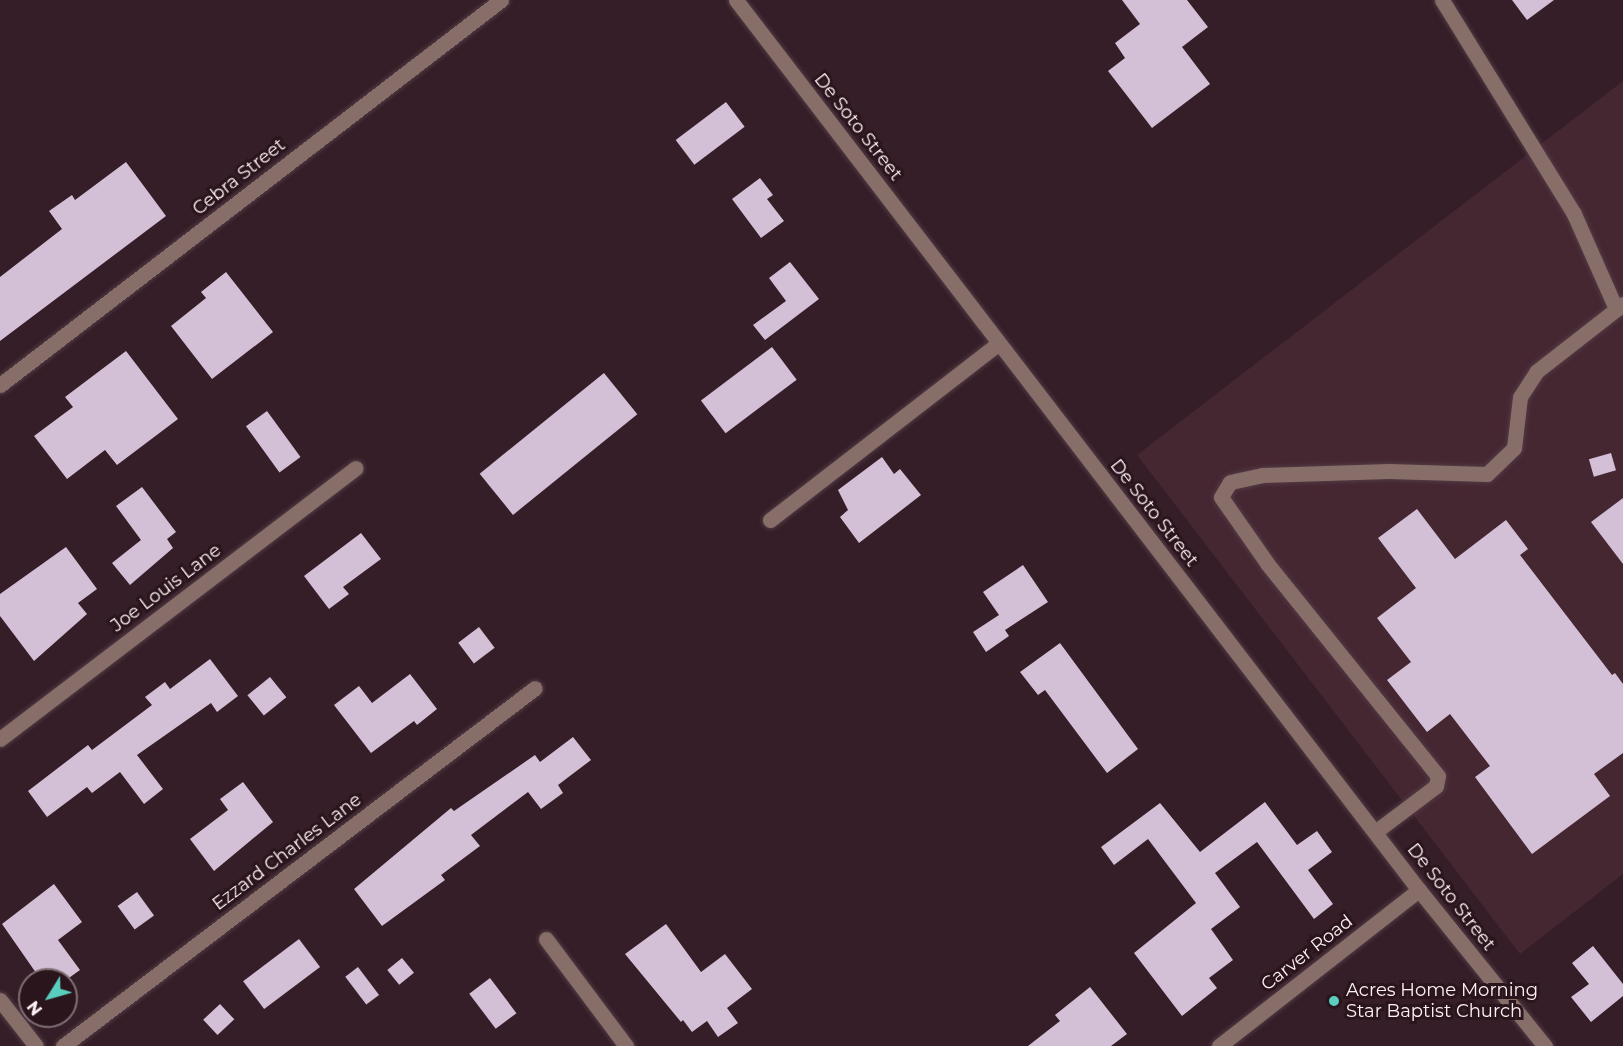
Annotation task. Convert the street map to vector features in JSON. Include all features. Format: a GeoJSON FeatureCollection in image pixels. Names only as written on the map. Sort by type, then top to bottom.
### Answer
{"type":"FeatureCollection","features":[{"type":"Feature","properties":{"kind":"street","name":"Cebra Street"},"geometry":{"type":"LineString","coordinates":[[0,385],[501,0]]}},
{"type":"Feature","properties":{"kind":"street","name":"De Soto Street"},"geometry":{"type":"LineString","coordinates":[[736,0],[1419,890],[1545,1046]]}},
{"type":"Feature","properties":{"kind":"street"},"geometry":{"type":"LineString","coordinates":[[1375,832],[1436,786],[1438,776],[1267,563],[1221,497],[1230,482],[1262,475],[1389,471],[1487,474],[1514,448],[1520,397],[1537,370],[1620,306],[1574,214],[1442,0]]}},
{"type":"Feature","properties":{"kind":"street"},"geometry":{"type":"LineString","coordinates":[[770,520],[999,344]]}},
{"type":"Feature","properties":{"kind":"street","name":"Joe Louis Lane"},"geometry":{"type":"LineString","coordinates":[[0,739],[356,468]]}},
{"type":"Feature","properties":{"kind":"street","name":"Ezzard Charles Lane"},"geometry":{"type":"LineString","coordinates":[[63,1046],[535,688]]}},
{"type":"Feature","properties":{"kind":"street","name":"Carver Road"},"geometry":{"type":"LineString","coordinates":[[1219,1046],[1419,890]]}},
{"type":"Feature","properties":{"kind":"street"},"geometry":{"type":"LineString","coordinates":[[546,939],[626,1046]]}},
{"type":"Feature","properties":{"kind":"street"},"geometry":{"type":"LineString","coordinates":[[0,1000],[36,1046]]}},
{"type":"Feature","properties":{"kind":"shaded area"},"geometry":{"type":"Polygon","coordinates":[[[1623,81],[1623,874],[1520,954],[1137,455],[1623,81]]]}},
{"type":"Feature","properties":{"kind":"building"},"geometry":{"type":"Polygon","coordinates":[[[1122,0],[1187,0],[1208,27],[1182,47],[1210,84],[1152,128],[1108,71],[1125,58],[1115,43],[1140,24],[1122,0]]]}},
{"type":"Feature","properties":{"kind":"building"},"geometry":{"type":"Polygon","coordinates":[[[1512,0],[1554,0],[1527,20],[1512,0]]]}},
{"type":"Feature","properties":{"kind":"building"},"geometry":{"type":"Polygon","coordinates":[[[726,102],[745,127],[694,165],[676,140],[726,102]]]}},
{"type":"Feature","properties":{"kind":"building"},"geometry":{"type":"Polygon","coordinates":[[[126,162],[166,216],[0,341],[0,277],[62,229],[49,211],[72,195],[75,200],[126,162]]]}},
{"type":"Feature","properties":{"kind":"building"},"geometry":{"type":"Polygon","coordinates":[[[760,178],[773,195],[767,199],[784,221],[761,238],[732,199],[760,178]]]}},
{"type":"Feature","properties":{"kind":"building"},"geometry":{"type":"Polygon","coordinates":[[[790,262],[819,299],[765,340],[753,325],[786,301],[769,278],[790,262]]]}},
{"type":"Feature","properties":{"kind":"building"},"geometry":{"type":"Polygon","coordinates":[[[226,272],[273,332],[212,379],[171,326],[206,298],[201,292],[226,272]]]}},
{"type":"Feature","properties":{"kind":"building"},"geometry":{"type":"Polygon","coordinates":[[[772,347],[797,380],[726,433],[701,401],[772,347]]]}},
{"type":"Feature","properties":{"kind":"building"},"geometry":{"type":"Polygon","coordinates":[[[126,351],[178,419],[117,465],[105,450],[67,479],[34,436],[73,407],[65,397],[126,351]]]}},
{"type":"Feature","properties":{"kind":"building"},"geometry":{"type":"Polygon","coordinates":[[[604,373],[637,414],[513,515],[480,474],[604,373]]]}},
{"type":"Feature","properties":{"kind":"building"},"geometry":{"type":"Polygon","coordinates":[[[267,411],[301,457],[279,472],[246,426],[267,411]]]}},
{"type":"Feature","properties":{"kind":"building"},"geometry":{"type":"Polygon","coordinates":[[[1611,453],[1616,470],[1594,477],[1589,459],[1611,453]]]}},
{"type":"Feature","properties":{"kind":"building"},"geometry":{"type":"Polygon","coordinates":[[[882,457],[894,474],[900,469],[921,495],[859,543],[840,517],[848,510],[838,490],[882,457]]]}},
{"type":"Feature","properties":{"kind":"building"},"geometry":{"type":"Polygon","coordinates":[[[142,487],[176,532],[167,539],[173,548],[130,585],[112,563],[141,540],[116,506],[142,487]]]}},
{"type":"Feature","properties":{"kind":"building"},"geometry":{"type":"Polygon","coordinates":[[[1623,498],[1623,564],[1591,522],[1623,498]]]}},
{"type":"Feature","properties":{"kind":"building"},"geometry":{"type":"Polygon","coordinates":[[[1417,509],[1455,559],[1506,520],[1528,549],[1520,555],[1612,675],[1615,673],[1623,684],[1623,753],[1594,774],[1610,796],[1532,854],[1475,777],[1490,766],[1450,714],[1427,732],[1387,680],[1411,662],[1377,618],[1416,588],[1378,538],[1417,509]]]}},
{"type":"Feature","properties":{"kind":"building"},"geometry":{"type":"Polygon","coordinates":[[[361,533],[381,559],[343,587],[349,594],[329,609],[304,576],[361,533]]]}},
{"type":"Feature","properties":{"kind":"building"},"geometry":{"type":"Polygon","coordinates":[[[66,547],[97,589],[78,603],[87,614],[34,661],[0,616],[0,594],[66,547]]]}},
{"type":"Feature","properties":{"kind":"building"},"geometry":{"type":"Polygon","coordinates":[[[1023,565],[1048,602],[1005,630],[1009,636],[986,652],[973,632],[999,615],[983,592],[1023,565]]]}},
{"type":"Feature","properties":{"kind":"building"},"geometry":{"type":"Polygon","coordinates":[[[479,627],[495,648],[474,663],[458,643],[479,627]]]}},
{"type":"Feature","properties":{"kind":"building"},"geometry":{"type":"Polygon","coordinates":[[[1060,643],[1138,749],[1107,773],[1045,690],[1038,695],[1020,672],[1060,643]]]}},
{"type":"Feature","properties":{"kind":"building"},"geometry":{"type":"Polygon","coordinates":[[[210,659],[238,696],[217,712],[211,703],[137,755],[163,789],[144,804],[120,772],[92,793],[87,787],[47,817],[28,791],[88,745],[92,750],[152,705],[145,697],[165,682],[170,689],[210,659]]]}},
{"type":"Feature","properties":{"kind":"building"},"geometry":{"type":"Polygon","coordinates":[[[410,674],[437,709],[417,725],[414,721],[371,753],[334,705],[359,686],[372,703],[410,674]]]}},
{"type":"Feature","properties":{"kind":"building"},"geometry":{"type":"Polygon","coordinates":[[[270,677],[286,697],[264,715],[247,695],[270,677]]]}},
{"type":"Feature","properties":{"kind":"building"},"geometry":{"type":"Polygon","coordinates":[[[573,737],[591,760],[558,785],[563,793],[541,809],[528,792],[471,835],[480,846],[441,875],[445,880],[382,926],[354,889],[451,808],[454,811],[535,755],[540,762],[573,737]]]}},
{"type":"Feature","properties":{"kind":"building"},"geometry":{"type":"Polygon","coordinates":[[[243,782],[273,822],[214,871],[190,839],[228,810],[220,799],[243,782]]]}},
{"type":"Feature","properties":{"kind":"building"},"geometry":{"type":"Polygon","coordinates":[[[1265,802],[1297,845],[1317,831],[1332,852],[1308,870],[1333,904],[1314,919],[1257,842],[1215,873],[1240,907],[1211,929],[1233,960],[1209,978],[1217,988],[1182,1016],[1134,953],[1196,903],[1148,839],[1114,865],[1101,847],[1160,803],[1200,852],[1265,802]]]}},
{"type":"Feature","properties":{"kind":"building"},"geometry":{"type":"Polygon","coordinates":[[[54,884],[82,922],[58,940],[80,970],[78,971],[78,968],[33,968],[2,924],[54,884]]]}},
{"type":"Feature","properties":{"kind":"building"},"geometry":{"type":"Polygon","coordinates":[[[137,892],[154,915],[135,930],[118,906],[137,892]]]}},
{"type":"Feature","properties":{"kind":"building"},"geometry":{"type":"Polygon","coordinates":[[[666,924],[701,972],[725,954],[752,989],[727,1008],[738,1023],[718,1037],[707,1021],[692,1032],[683,1020],[681,1022],[625,954],[666,924]]]}},
{"type":"Feature","properties":{"kind":"building"},"geometry":{"type":"Polygon","coordinates":[[[299,939],[320,967],[264,1009],[243,981],[299,939]]]}},
{"type":"Feature","properties":{"kind":"building"},"geometry":{"type":"Polygon","coordinates":[[[1593,946],[1623,984],[1623,996],[1591,1022],[1571,997],[1589,984],[1572,963],[1593,946]]]}},
{"type":"Feature","properties":{"kind":"building"},"geometry":{"type":"Polygon","coordinates":[[[402,958],[414,973],[399,985],[387,970],[402,958]]]}},
{"type":"Feature","properties":{"kind":"building"},"geometry":{"type":"Polygon","coordinates":[[[358,967],[379,995],[366,1005],[345,977],[358,967]]]}},
{"type":"Feature","properties":{"kind":"building"},"geometry":{"type":"Polygon","coordinates":[[[490,978],[516,1013],[496,1029],[469,994],[490,978]]]}},
{"type":"Feature","properties":{"kind":"building"},"geometry":{"type":"Polygon","coordinates":[[[1090,987],[1127,1034],[1111,1046],[1028,1046],[1060,1021],[1055,1015],[1090,987]]]}},
{"type":"Feature","properties":{"kind":"building"},"geometry":{"type":"Polygon","coordinates":[[[220,1004],[234,1019],[218,1035],[203,1020],[220,1004]]]}},
{"type":"Feature","properties":{"kind":"place","name":"Acres Home Morning Star Baptist Church"},"geometry":{"type":"Point","coordinates":[1334,1001]}}]}
